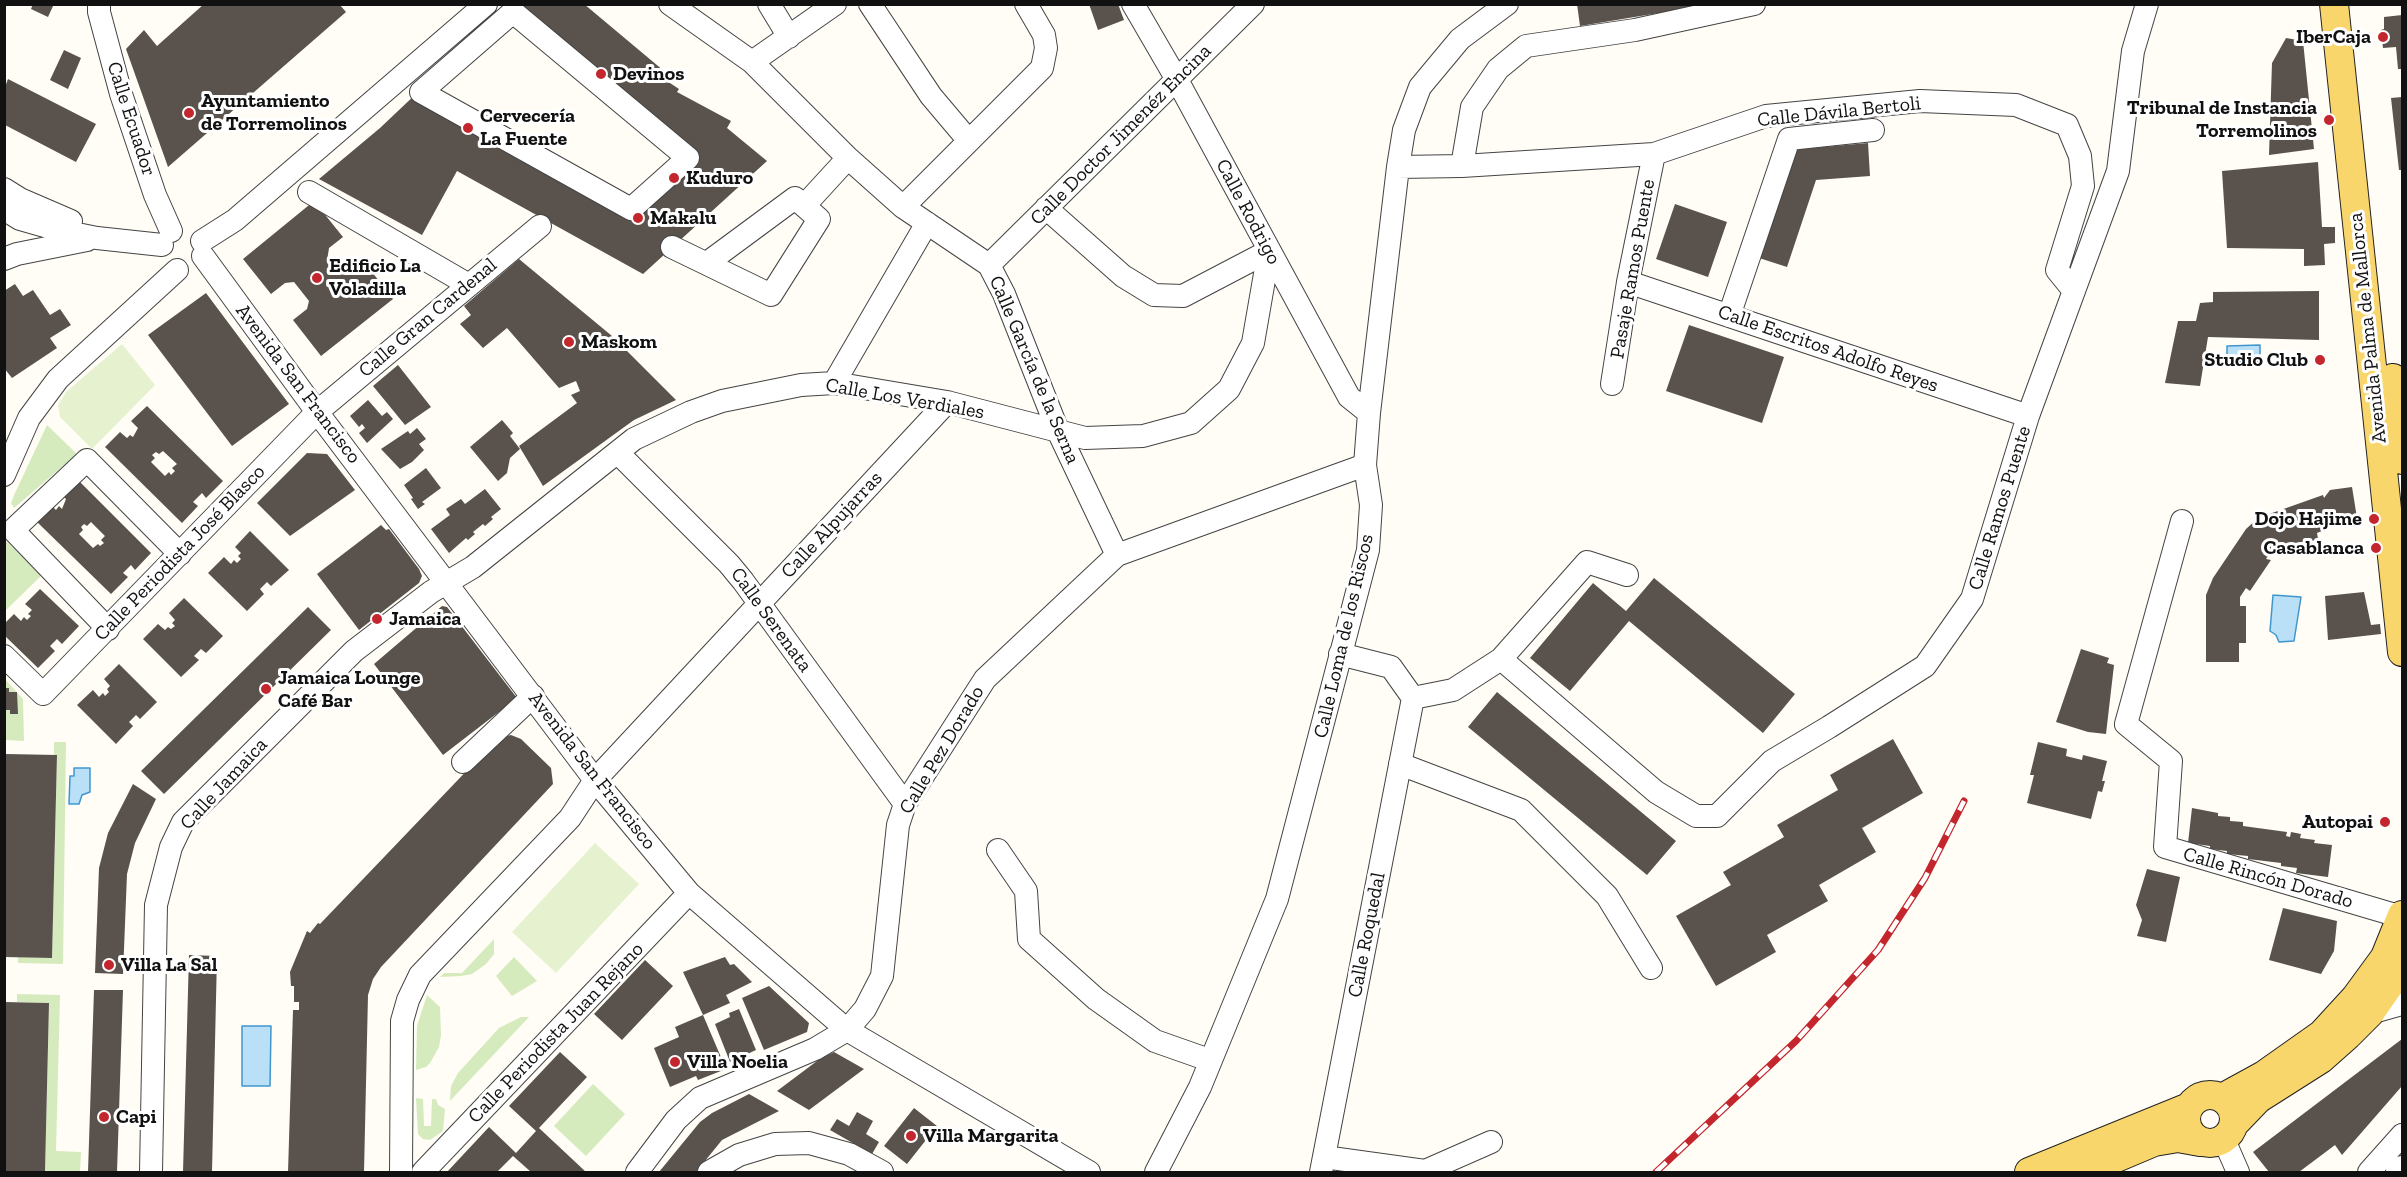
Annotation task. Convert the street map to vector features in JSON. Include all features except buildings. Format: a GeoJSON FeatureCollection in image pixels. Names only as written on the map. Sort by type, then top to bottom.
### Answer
{"type":"FeatureCollection","features":[{"type":"Feature","properties":{"kind":"main road","name":"Avenida Palma de Mallorca"},"geometry":{"type":"LineString","coordinates":[[2334,4],[2403,652]]}},
{"type":"Feature","properties":{"kind":"main road","name":"Avenida Palma de Mallorca"},"geometry":{"type":"LineString","coordinates":[[2354,4],[2403,460]]}},
{"type":"Feature","properties":{"kind":"main road"},"geometry":{"type":"LineString","coordinates":[[2222,1098],[2264,1075],[2322,1034],[2355,998],[2385,957],[2402,916]]}},
{"type":"Feature","properties":{"kind":"main road"},"geometry":{"type":"LineString","coordinates":[[2083,1173],[2154,1142],[2219,1135],[2258,1099],[2321,1059],[2370,1013],[2403,967]]}},
{"type":"Feature","properties":{"kind":"main road"},"geometry":{"type":"LineString","coordinates":[[2030,1173],[2189,1107],[2200,1097],[2215,1095],[2222,1098],[2232,1109],[2219,1135]]}},
{"type":"Feature","properties":{"kind":"main road"},"geometry":{"type":"LineString","coordinates":[[2189,1107],[2186,1123],[2188,1131],[2219,1135]]}},
{"type":"Feature","properties":{"kind":"street","name":"Calle Ecuador"},"geometry":{"type":"LineString","coordinates":[[99,4],[99,12],[121,94],[155,195],[166,238]]}},
{"type":"Feature","properties":{"kind":"street"},"geometry":{"type":"LineString","coordinates":[[166,238],[162,256],[165,262],[177,270],[192,269],[198,265],[203,248],[486,4]]}},
{"type":"Feature","properties":{"kind":"street","name":"Calle García de la Serna"},"geometry":{"type":"LineString","coordinates":[[670,4],[752,62],[848,158],[903,207],[989,265],[1004,294],[1058,431],[1117,555]]}},
{"type":"Feature","properties":{"kind":"street"},"geometry":{"type":"LineString","coordinates":[[769,4],[789,37]]}},
{"type":"Feature","properties":{"kind":"street"},"geometry":{"type":"LineString","coordinates":[[752,62],[835,4]]}},
{"type":"Feature","properties":{"kind":"street"},"geometry":{"type":"LineString","coordinates":[[870,4],[931,96],[969,141]]}},
{"type":"Feature","properties":{"kind":"street"},"geometry":{"type":"LineString","coordinates":[[903,207],[1042,68],[1046,48],[1044,35],[1026,4]]}},
{"type":"Feature","properties":{"kind":"street","name":"Calle Rodrigo"},"geometry":{"type":"LineString","coordinates":[[1133,4],[1176,78],[1349,398],[1369,413]]}},
{"type":"Feature","properties":{"kind":"street","name":"Calle Doctor Jimenéz Encina"},"geometry":{"type":"LineString","coordinates":[[989,265],[1253,4]]}},
{"type":"Feature","properties":{"kind":"street","name":"Calle Loma de los Riscos"},"geometry":{"type":"LineString","coordinates":[[1156,1173],[1200,1087],[1209,1060],[1277,899],[1368,550],[1371,505],[1365,465],[1369,413],[1404,130],[1420,87],[1460,39],[1507,4]]}},
{"type":"Feature","properties":{"kind":"street"},"geometry":{"type":"LineString","coordinates":[[1462,166],[1472,107],[1498,69],[1526,46],[1635,30],[1754,4]]}},
{"type":"Feature","properties":{"kind":"street","name":"Calle Ramos Puente"},"geometry":{"type":"LineString","coordinates":[[1501,659],[1656,792],[1696,816],[1717,816],[1772,761],[1829,728],[1925,666],[1972,599],[2028,416],[2118,171],[2133,51],[2147,4]]}},
{"type":"Feature","properties":{"kind":"street"},"geometry":{"type":"LineString","coordinates":[[513,12],[688,158],[631,208],[421,92],[513,12]]}},
{"type":"Feature","properties":{"kind":"street","name":"Calle Dávila Bertoli"},"geometry":{"type":"LineString","coordinates":[[1398,167],[1462,166],[1654,154],[1767,116],[1920,101],[2016,105],[2067,125],[2080,156],[2083,186],[2057,270],[2074,291]]}},
{"type":"Feature","properties":{"kind":"street"},"geometry":{"type":"LineString","coordinates":[[1729,316],[1789,138],[1873,130]]}},
{"type":"Feature","properties":{"kind":"street","name":"Pasaje Ramos Puente"},"geometry":{"type":"LineString","coordinates":[[1612,384],[1628,282],[1654,154]]}},
{"type":"Feature","properties":{"kind":"street"},"geometry":{"type":"LineString","coordinates":[[804,206],[848,158]]}},
{"type":"Feature","properties":{"kind":"street"},"geometry":{"type":"LineString","coordinates":[[4,189],[20,199],[70,220],[97,238]]}},
{"type":"Feature","properties":{"kind":"street"},"geometry":{"type":"LineString","coordinates":[[309,192],[469,285]]}},
{"type":"Feature","properties":{"kind":"street"},"geometry":{"type":"LineString","coordinates":[[672,247],[771,295],[819,219],[795,198],[707,263]]}},
{"type":"Feature","properties":{"kind":"street"},"geometry":{"type":"LineString","coordinates":[[1046,208],[1123,276],[1154,295],[1183,296],[1269,251]]}},
{"type":"Feature","properties":{"kind":"street"},"geometry":{"type":"LineString","coordinates":[[4,209],[20,219],[97,238]]}},
{"type":"Feature","properties":{"kind":"street"},"geometry":{"type":"LineString","coordinates":[[834,383],[927,223]]}},
{"type":"Feature","properties":{"kind":"street","name":"Calle Gran Cardenal"},"geometry":{"type":"LineString","coordinates":[[317,412],[540,226]]}},
{"type":"Feature","properties":{"kind":"street"},"geometry":{"type":"LineString","coordinates":[[4,259],[97,238],[166,238],[178,229],[192,231],[203,248]]}},
{"type":"Feature","properties":{"kind":"street","name":"Avenida San Francisco"},"geometry":{"type":"LineString","coordinates":[[203,248],[317,412],[595,780],[689,893],[847,1030],[1089,1173]]}},
{"type":"Feature","properties":{"kind":"street","name":"Calle Los Verdiales"},"geometry":{"type":"LineString","coordinates":[[447,582],[473,567],[634,439],[691,412],[722,401],[801,385],[834,383],[947,402],[1085,438],[1143,436],[1191,423],[1229,389],[1253,343],[1269,251]]}},
{"type":"Feature","properties":{"kind":"street"},"geometry":{"type":"LineString","coordinates":[[4,475],[29,418],[58,379],[177,270]]}},
{"type":"Feature","properties":{"kind":"street","name":"Calle Escritos Adolfo Reyes"},"geometry":{"type":"LineString","coordinates":[[1628,282],[2028,416]]}},
{"type":"Feature","properties":{"kind":"street","name":"Calle Alpujarras"},"geometry":{"type":"LineString","coordinates":[[401,1173],[402,1021],[410,994],[420,975],[570,818],[595,780],[947,402]]}},
{"type":"Feature","properties":{"kind":"street","name":"Calle Periodista José Blasco"},"geometry":{"type":"LineString","coordinates":[[4,657],[43,694],[317,412]]}},
{"type":"Feature","properties":{"kind":"street","name":"Calle Serenata"},"geometry":{"type":"LineString","coordinates":[[618,453],[729,564],[905,804]]}},
{"type":"Feature","properties":{"kind":"street"},"geometry":{"type":"LineString","coordinates":[[108,629],[13,530],[87,460],[180,554]]}},
{"type":"Feature","properties":{"kind":"street","name":"Calle Pez Dorado"},"geometry":{"type":"LineString","coordinates":[[637,1173],[676,1120],[700,1098],[815,1049],[847,1030],[865,1009],[882,976],[898,825],[905,804],[985,679],[1117,555],[1365,465]]}},
{"type":"Feature","properties":{"kind":"street","name":"Calle Rincón Dorado"},"geometry":{"type":"LineString","coordinates":[[2182,520],[2126,724],[2171,761],[2165,848],[2402,916]]}},
{"type":"Feature","properties":{"kind":"street"},"geometry":{"type":"LineString","coordinates":[[1340,654],[1391,667],[1413,698],[1453,690],[1501,659],[1587,562],[1627,575]]}},
{"type":"Feature","properties":{"kind":"street","name":"Calle Jamaica"},"geometry":{"type":"LineString","coordinates":[[151,1173],[156,905],[171,847],[183,822],[354,651],[447,582]]}},
{"type":"Feature","properties":{"kind":"street"},"geometry":{"type":"LineString","coordinates":[[463,762],[533,696]]}},
{"type":"Feature","properties":{"kind":"street","name":"Calle Roquedal"},"geometry":{"type":"LineString","coordinates":[[1323,1165],[1413,698]]}},
{"type":"Feature","properties":{"kind":"street"},"geometry":{"type":"LineString","coordinates":[[1401,764],[1521,810],[1606,896],[1651,968]]}},
{"type":"Feature","properties":{"kind":"street"},"geometry":{"type":"LineString","coordinates":[[999,850],[1026,891],[1029,939],[1096,999],[1155,1041],[1209,1060]]}},
{"type":"Feature","properties":{"kind":"street","name":"Calle Periodista Juan Rejano"},"geometry":{"type":"LineString","coordinates":[[423,1173],[689,893]]}},
{"type":"Feature","properties":{"kind":"street"},"geometry":{"type":"LineString","coordinates":[[2370,1013],[2403,1004]]}},
{"type":"Feature","properties":{"kind":"street"},"geometry":{"type":"LineString","coordinates":[[2219,1135],[2238,1173]]}},
{"type":"Feature","properties":{"kind":"street"},"geometry":{"type":"LineString","coordinates":[[2369,1173],[2403,1135]]}},
{"type":"Feature","properties":{"kind":"street"},"geometry":{"type":"LineString","coordinates":[[1323,1165],[1425,1171],[1491,1142]]}},
{"type":"Feature","properties":{"kind":"street"},"geometry":{"type":"LineString","coordinates":[[709,1173],[739,1155],[775,1144],[809,1143],[849,1154],[882,1173]]}},
{"type":"Feature","properties":{"kind":"street"},"geometry":{"type":"LineString","coordinates":[[2397,1173],[2403,1167]]}},
{"type":"Feature","properties":{"kind":"green space"},"geometry":{"type":"Polygon","coordinates":[[[122,344],[155,385],[92,449],[60,417],[58,405],[66,392],[122,344]]]}},
{"type":"Feature","properties":{"kind":"green space"},"geometry":{"type":"Polygon","coordinates":[[[47,425],[77,454],[14,508],[11,503],[47,425]]]}},
{"type":"Feature","properties":{"kind":"green space"},"geometry":{"type":"Polygon","coordinates":[[[5,540],[42,575],[5,611],[5,540]]]}},
{"type":"Feature","properties":{"kind":"green space"},"geometry":{"type":"Polygon","coordinates":[[[4,678],[23,699],[24,741],[5,740],[4,678]]]}},
{"type":"Feature","properties":{"kind":"green space"},"geometry":{"type":"Polygon","coordinates":[[[54,742],[66,742],[63,964],[18,963],[18,957],[52,958],[57,755],[54,755],[54,742]]]}},
{"type":"Feature","properties":{"kind":"green space"},"geometry":{"type":"Polygon","coordinates":[[[595,843],[639,884],[556,973],[512,932],[595,843]]]}},
{"type":"Feature","properties":{"kind":"green space"},"geometry":{"type":"Polygon","coordinates":[[[494,939],[494,954],[486,964],[472,974],[440,977],[444,973],[462,973],[494,939]]]}},
{"type":"Feature","properties":{"kind":"green space"},"geometry":{"type":"Polygon","coordinates":[[[514,957],[537,981],[512,996],[496,976],[514,957]]]}},
{"type":"Feature","properties":{"kind":"green space"},"geometry":{"type":"Polygon","coordinates":[[[17,994],[60,995],[56,1151],[81,1152],[80,1172],[45,1172],[49,1003],[17,1002],[17,994]]]}},
{"type":"Feature","properties":{"kind":"green space"},"geometry":{"type":"Polygon","coordinates":[[[427,995],[440,1007],[441,1035],[439,1047],[430,1063],[416,1070],[417,1026],[427,995]]]}},
{"type":"Feature","properties":{"kind":"green space"},"geometry":{"type":"Polygon","coordinates":[[[521,1017],[529,1017],[450,1101],[451,1086],[458,1073],[499,1028],[521,1017]]]}},
{"type":"Feature","properties":{"kind":"green space"},"geometry":{"type":"Polygon","coordinates":[[[593,1084],[625,1114],[586,1156],[554,1126],[593,1084]]]}},
{"type":"Feature","properties":{"kind":"green space"},"geometry":{"type":"Polygon","coordinates":[[[416,1098],[423,1099],[424,1126],[431,1126],[432,1099],[436,1099],[438,1105],[445,1109],[443,1131],[430,1140],[423,1139],[418,1134],[416,1098]]]}},
{"type":"Feature","properties":{"kind":"water"},"geometry":{"type":"Polygon","coordinates":[[[2260,345],[2260,361],[2227,362],[2227,346],[2260,345]]]}},
{"type":"Feature","properties":{"kind":"water"},"geometry":{"type":"Polygon","coordinates":[[[2273,595],[2301,597],[2294,641],[2279,642],[2276,635],[2270,631],[2273,595]]]}},
{"type":"Feature","properties":{"kind":"water"},"geometry":{"type":"Polygon","coordinates":[[[74,768],[90,768],[90,792],[82,795],[79,804],[69,804],[70,776],[74,776],[74,768]]]}},
{"type":"Feature","properties":{"kind":"water"},"geometry":{"type":"Polygon","coordinates":[[[242,1026],[271,1026],[270,1086],[242,1086],[242,1026]]]}},
{"type":"Feature","properties":{"kind":"railway"},"geometry":{"type":"LineString","coordinates":[[1656,1172],[1796,1041],[1878,950],[1925,878],[1964,801]]}},
{"type":"Feature","properties":{"kind":"place","name":"IberCaja"},"geometry":{"type":"Point","coordinates":[2383,37]}},
{"type":"Feature","properties":{"kind":"place","name":"Devinos"},"geometry":{"type":"Point","coordinates":[601,74]}},
{"type":"Feature","properties":{"kind":"place","name":"Ayuntamiento de Torremolinos"},"geometry":{"type":"Point","coordinates":[189,113]}},
{"type":"Feature","properties":{"kind":"place","name":"Tribunal de Instancia Torremolinos"},"geometry":{"type":"Point","coordinates":[2329,120]}},
{"type":"Feature","properties":{"kind":"place","name":"Cervecería La Fuente"},"geometry":{"type":"Point","coordinates":[468,128]}},
{"type":"Feature","properties":{"kind":"place","name":"Kuduro"},"geometry":{"type":"Point","coordinates":[674,178]}},
{"type":"Feature","properties":{"kind":"place","name":"Makalu"},"geometry":{"type":"Point","coordinates":[638,218]}},
{"type":"Feature","properties":{"kind":"place","name":"Edificio La Voladilla"},"geometry":{"type":"Point","coordinates":[317,278]}},
{"type":"Feature","properties":{"kind":"place","name":"Maskom"},"geometry":{"type":"Point","coordinates":[569,342]}},
{"type":"Feature","properties":{"kind":"place","name":"Studio Club"},"geometry":{"type":"Point","coordinates":[2320,360]}},
{"type":"Feature","properties":{"kind":"place","name":"Dojo Hajime"},"geometry":{"type":"Point","coordinates":[2374,519]}},
{"type":"Feature","properties":{"kind":"place","name":"Casablanca"},"geometry":{"type":"Point","coordinates":[2376,548]}},
{"type":"Feature","properties":{"kind":"place","name":"Jamaica"},"geometry":{"type":"Point","coordinates":[377,619]}},
{"type":"Feature","properties":{"kind":"place","name":"Jamaica Lounge Café Bar"},"geometry":{"type":"Point","coordinates":[266,689]}},
{"type":"Feature","properties":{"kind":"place","name":"Autopai"},"geometry":{"type":"Point","coordinates":[2385,822]}},
{"type":"Feature","properties":{"kind":"place","name":"Villa La Sal"},"geometry":{"type":"Point","coordinates":[109,965]}},
{"type":"Feature","properties":{"kind":"place","name":"Villa Noelia"},"geometry":{"type":"Point","coordinates":[675,1062]}},
{"type":"Feature","properties":{"kind":"place","name":"Capi"},"geometry":{"type":"Point","coordinates":[104,1117]}},
{"type":"Feature","properties":{"kind":"place","name":"Villa Margarita"},"geometry":{"type":"Point","coordinates":[911,1136]}}]}
